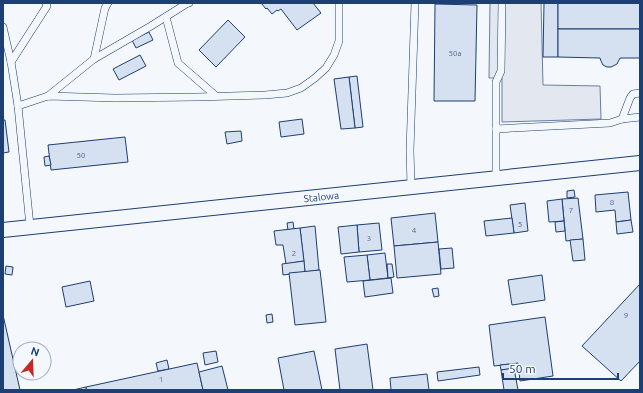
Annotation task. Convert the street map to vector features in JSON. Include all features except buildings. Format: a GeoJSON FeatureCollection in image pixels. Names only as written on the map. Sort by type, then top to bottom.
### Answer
{"type":"FeatureCollection","features":[{"type":"Feature","properties":{"kind":"street","name":"Stalowa"},"geometry":{"type":"LineString","coordinates":[[3,230],[640,163]]}},
{"type":"Feature","properties":{"kind":"lane"},"geometry":{"type":"LineString","coordinates":[[11,62],[46,6],[46,3]]}},
{"type":"Feature","properties":{"kind":"lane"},"geometry":{"type":"LineString","coordinates":[[94,59],[105,8],[108,3]]}},
{"type":"Feature","properties":{"kind":"lane"},"geometry":{"type":"LineString","coordinates":[[48,96],[94,59],[166,17],[186,3]]}},
{"type":"Feature","properties":{"kind":"lane"},"geometry":{"type":"LineString","coordinates":[[18,106],[48,96],[115,98],[265,95],[287,93],[301,88],[315,78],[330,62],[339,41],[339,3]]}},
{"type":"Feature","properties":{"kind":"lane"},"geometry":{"type":"LineString","coordinates":[[411,186],[410,150],[415,3]]}},
{"type":"Feature","properties":{"kind":"lane"},"geometry":{"type":"LineString","coordinates":[[496,178],[496,82],[501,71],[502,3]]}},
{"type":"Feature","properties":{"kind":"lane"},"geometry":{"type":"LineString","coordinates":[[166,17],[178,63],[216,96]]}},
{"type":"Feature","properties":{"kind":"lane"},"geometry":{"type":"LineString","coordinates":[[3,27],[11,62],[18,106],[30,226]]}},
{"type":"Feature","properties":{"kind":"lane"},"geometry":{"type":"LineString","coordinates":[[622,119],[630,98],[633,94],[640,93]]}},
{"type":"Feature","properties":{"kind":"lane"},"geometry":{"type":"LineString","coordinates":[[496,128],[610,123],[622,119],[640,118]]}},
{"type":"Feature","properties":{"kind":"shaded area"},"geometry":{"type":"Polygon","coordinates":[[[490,3],[541,3],[543,85],[600,86],[601,119],[502,122],[502,78],[489,78],[490,3]]]}}]}
